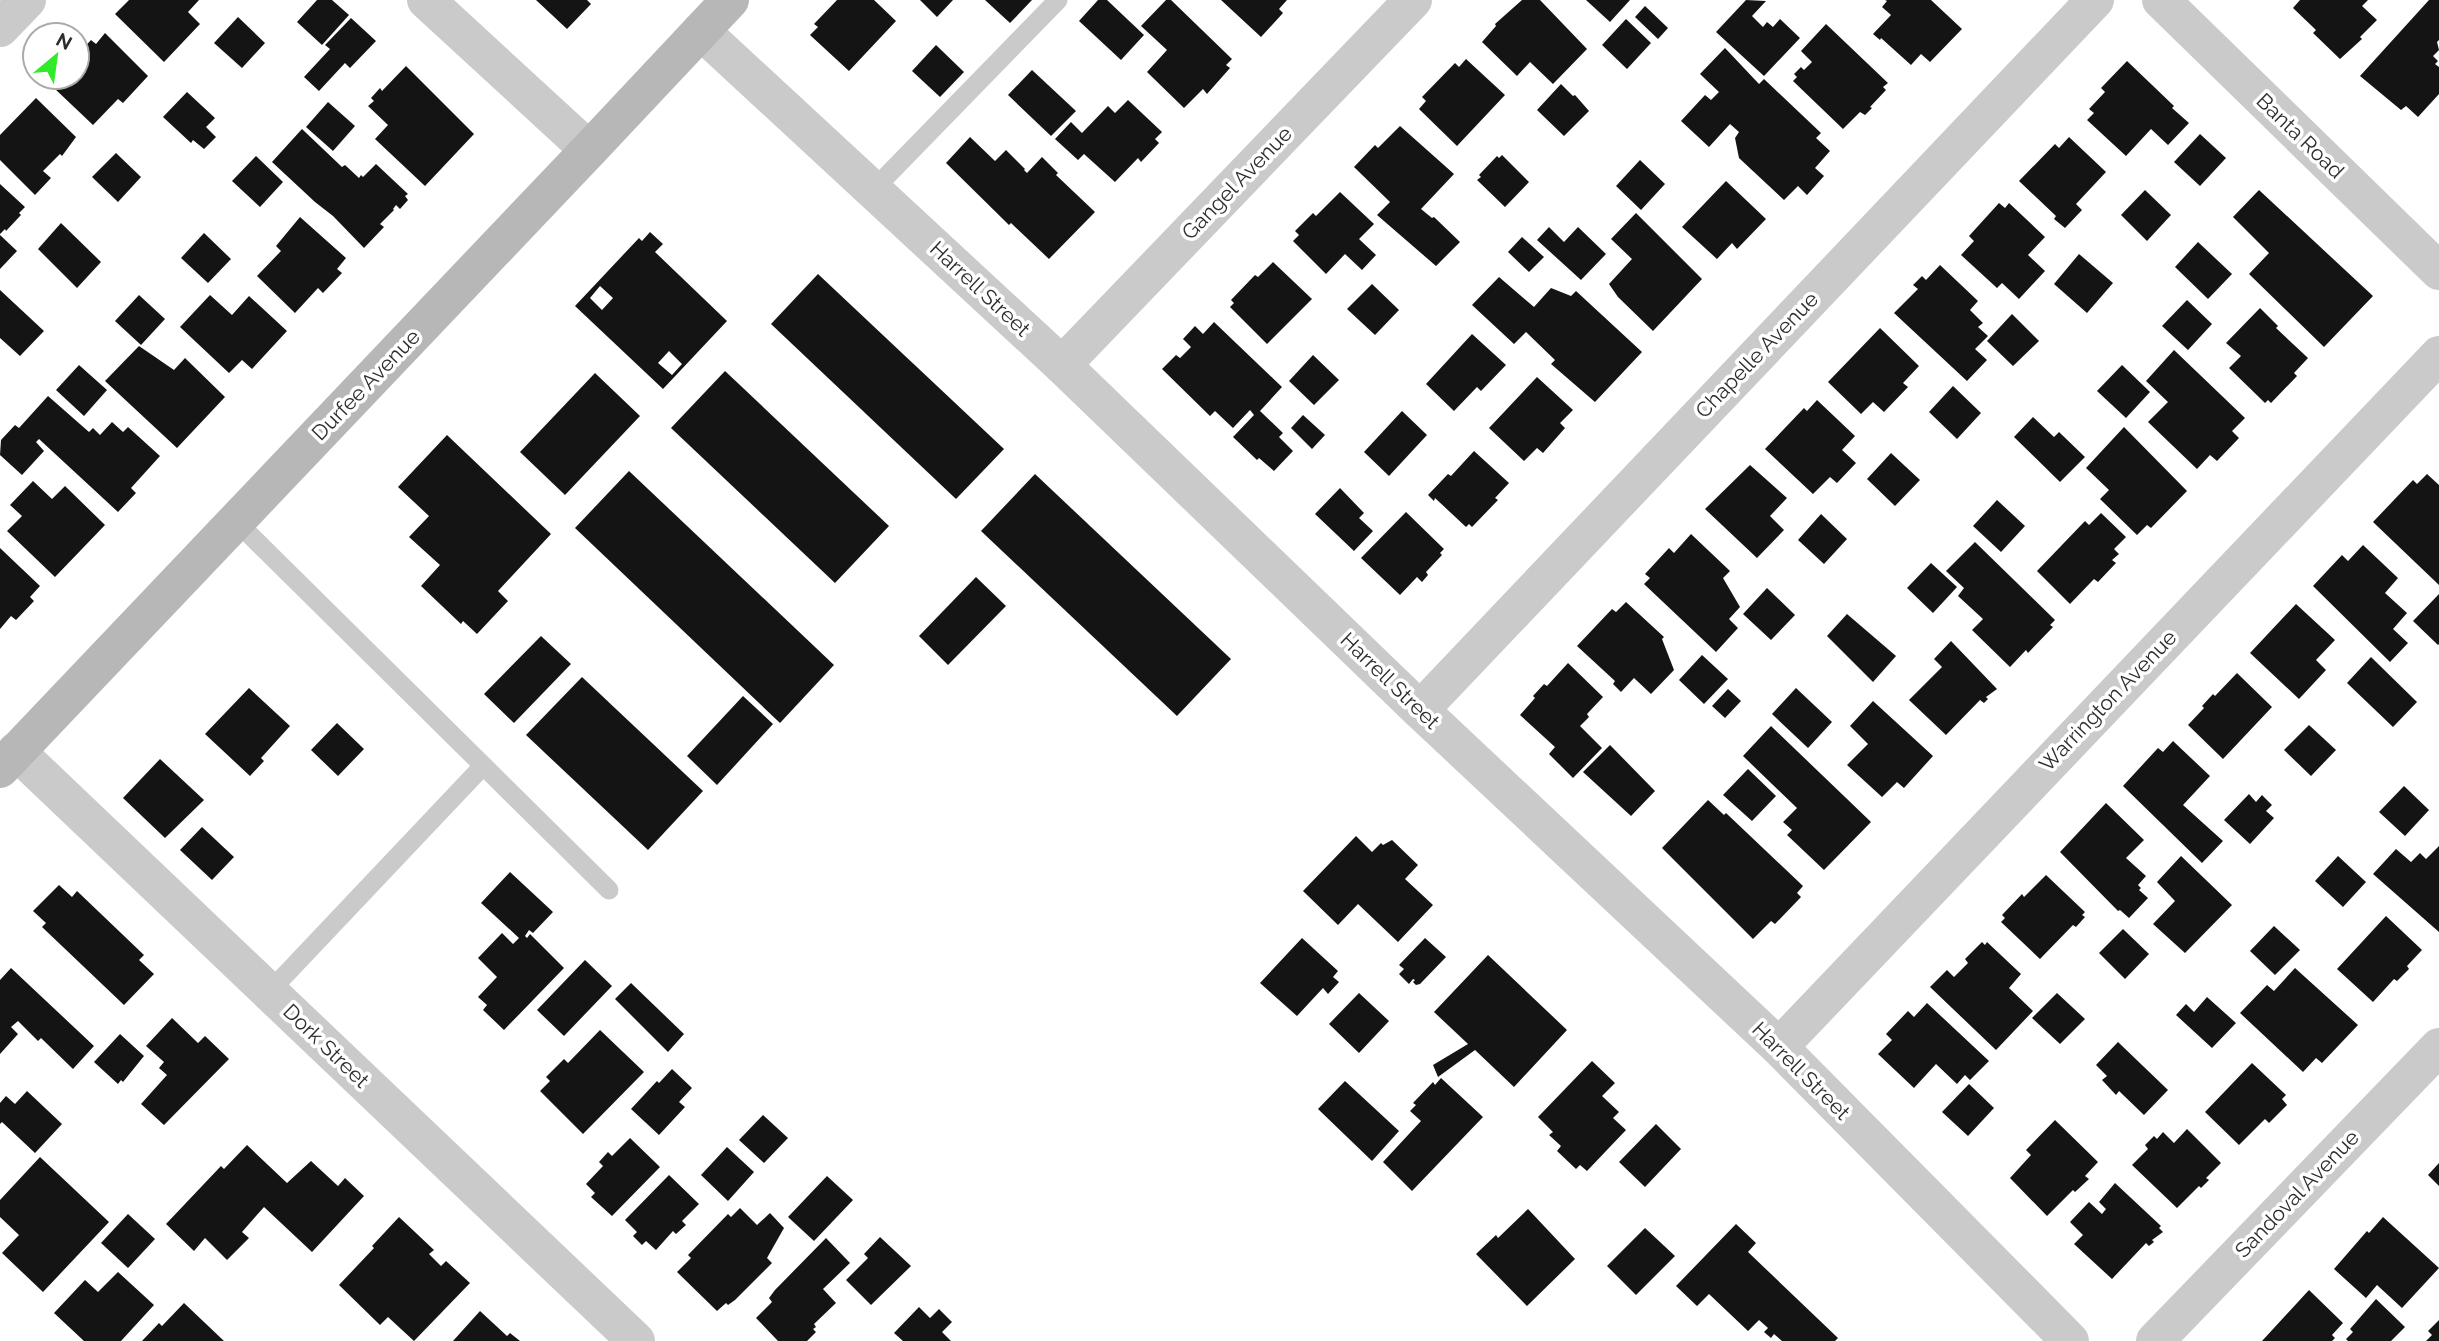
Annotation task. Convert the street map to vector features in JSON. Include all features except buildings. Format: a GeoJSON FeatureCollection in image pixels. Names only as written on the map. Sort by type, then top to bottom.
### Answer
{"type":"FeatureCollection","features":[{"type":"Feature","properties":{"kind":"street"},"geometry":{"type":"LineString","coordinates":[[0,28],[27,0]]}},
{"type":"Feature","properties":{"kind":"street"},"geometry":{"type":"LineString","coordinates":[[426,0],[589,150]]}},
{"type":"Feature","properties":{"kind":"street","name":"Durfee Avenue"},"geometry":{"type":"LineString","coordinates":[[8,760],[730,0]]}},
{"type":"Feature","properties":{"kind":"street","name":"Gangel Avenue"},"geometry":{"type":"LineString","coordinates":[[1062,365],[1413,0]]}},
{"type":"Feature","properties":{"kind":"street","name":"Chapelle Avenue"},"geometry":{"type":"LineString","coordinates":[[1420,710],[2095,0]]}},
{"type":"Feature","properties":{"kind":"street","name":"Banta Road"},"geometry":{"type":"LineString","coordinates":[[2161,0],[2439,271]]}},
{"type":"Feature","properties":{"kind":"street","name":"Harrell Street"},"geometry":{"type":"LineString","coordinates":[[701,31],[1062,365],[1420,710],[1779,1047],[2070,1341]]}},
{"type":"Feature","properties":{"kind":"street","name":"Warrington Avenue"},"geometry":{"type":"LineString","coordinates":[[1779,1047],[2439,355]]}},
{"type":"Feature","properties":{"kind":"street","name":"Dork Street"},"geometry":{"type":"LineString","coordinates":[[8,760],[269,992],[636,1341]]}},
{"type":"Feature","properties":{"kind":"street","name":"Sandoval Avenue"},"geometry":{"type":"LineString","coordinates":[[2155,1341],[2439,1047]]}},
{"type":"Feature","properties":{"kind":"lane"},"geometry":{"type":"LineString","coordinates":[[873,190],[1058,0]]}},
{"type":"Feature","properties":{"kind":"lane"},"geometry":{"type":"LineString","coordinates":[[236,522],[609,890]]}},
{"type":"Feature","properties":{"kind":"lane"},"geometry":{"type":"LineString","coordinates":[[269,992],[483,766]]}}]}
